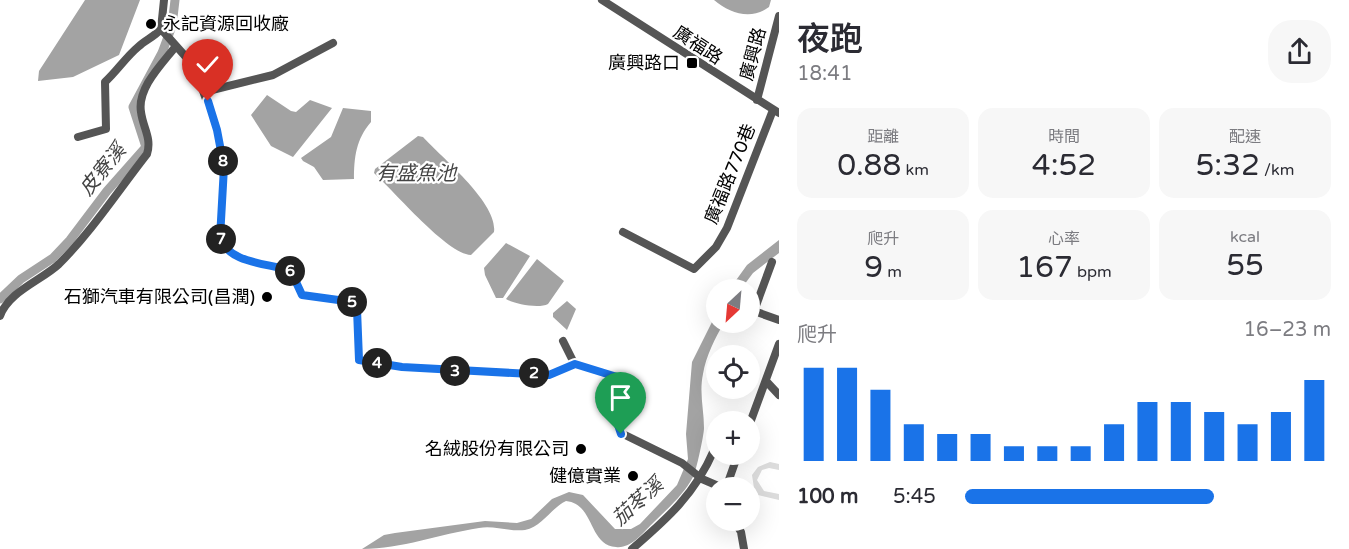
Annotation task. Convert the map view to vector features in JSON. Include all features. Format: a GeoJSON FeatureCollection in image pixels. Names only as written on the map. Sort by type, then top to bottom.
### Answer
{"type":"FeatureCollection","features":[{"type":"Feature","properties":{"kind":"street"},"geometry":{"type":"LineString","coordinates":[[164,0],[162,31],[194,66],[217,130],[224,167],[220,238],[222,244],[232,253],[291,271],[302,295],[353,302],[357,309],[359,360],[402,367],[549,375],[575,364],[630,381],[632,385],[618,430],[684,465],[706,480]]}},
{"type":"Feature","properties":{"kind":"street","name":"廣福路"},"geometry":{"type":"LineString","coordinates":[[602,0],[776,112]]}},
{"type":"Feature","properties":{"kind":"street","name":"廣興路"},"geometry":{"type":"LineString","coordinates":[[757,100],[779,16]]}},
{"type":"Feature","properties":{"kind":"street"},"geometry":{"type":"LineString","coordinates":[[78,137],[106,129],[105,82],[119,70],[139,46],[162,31]]}},
{"type":"Feature","properties":{"kind":"street"},"geometry":{"type":"LineString","coordinates":[[204,92],[273,75],[333,43]]}},
{"type":"Feature","properties":{"kind":"street"},"geometry":{"type":"LineString","coordinates":[[0,316],[5,306],[57,266],[83,238],[147,154],[149,146],[147,129],[141,114],[142,94],[176,46]]}},
{"type":"Feature","properties":{"kind":"street","name":"廣福路770巷"},"geometry":{"type":"LineString","coordinates":[[623,232],[694,268],[716,247],[727,228],[776,112]]}},
{"type":"Feature","properties":{"kind":"street"},"geometry":{"type":"LineString","coordinates":[[772,262],[754,311],[779,320]]}},
{"type":"Feature","properties":{"kind":"street"},"geometry":{"type":"LineString","coordinates":[[562,341],[575,364]]}},
{"type":"Feature","properties":{"kind":"street"},"geometry":{"type":"LineString","coordinates":[[755,411],[779,344]]}},
{"type":"Feature","properties":{"kind":"street"},"geometry":{"type":"LineString","coordinates":[[766,381],[779,395]]}},
{"type":"Feature","properties":{"kind":"street"},"geometry":{"type":"LineString","coordinates":[[632,549],[658,527],[702,478],[708,465]]}},
{"type":"Feature","properties":{"kind":"street"},"geometry":{"type":"LineString","coordinates":[[740,531],[744,549]]}},
{"type":"Feature","properties":{"kind":"shaded area"},"geometry":{"type":"Polygon","coordinates":[[[770,462],[779,464],[779,470],[769,468],[762,470],[758,477],[752,477],[758,467],[770,462]]]}},
{"type":"Feature","properties":{"kind":"shaded area"},"geometry":{"type":"Polygon","coordinates":[[[760,485],[764,491],[779,494],[779,500],[760,495],[760,485]]]}},
{"type":"Feature","properties":{"kind":"water"},"geometry":{"type":"Polygon","coordinates":[[[85,0],[140,0],[119,55],[73,77],[38,81],[39,71],[85,0]]]}},
{"type":"Feature","properties":{"kind":"water"},"geometry":{"type":"Polygon","coordinates":[[[714,0],[771,0],[769,7],[762,11],[741,14],[727,9],[714,0]]]}},
{"type":"Feature","properties":{"kind":"water"},"geometry":{"type":"Polygon","coordinates":[[[267,95],[296,112],[310,100],[332,108],[293,157],[271,146],[251,115],[267,95]]]}},
{"type":"Feature","properties":{"kind":"water","name":"有盛魚池"},"geometry":{"type":"Polygon","coordinates":[[[343,108],[371,111],[371,122],[362,135],[357,149],[354,179],[323,180],[314,167],[301,158],[331,137],[343,108]]]}},
{"type":"Feature","properties":{"kind":"water","name":"有盛魚池"},"geometry":{"type":"Polygon","coordinates":[[[418,136],[423,137],[467,181],[493,220],[494,232],[471,255],[461,252],[435,234],[374,173],[375,169],[418,136]]]}},
{"type":"Feature","properties":{"kind":"water"},"geometry":{"type":"Polygon","coordinates":[[[779,240],[779,253],[748,279],[737,279],[747,265],[779,240]]]}},
{"type":"Feature","properties":{"kind":"water"},"geometry":{"type":"Polygon","coordinates":[[[506,243],[530,256],[503,298],[496,298],[484,268],[506,243]]]}},
{"type":"Feature","properties":{"kind":"water"},"geometry":{"type":"Polygon","coordinates":[[[537,259],[564,281],[548,304],[527,305],[506,299],[537,259]]]}},
{"type":"Feature","properties":{"kind":"water"},"geometry":{"type":"Polygon","coordinates":[[[567,301],[576,309],[567,330],[553,317],[553,313],[567,301]]]}},
{"type":"Feature","properties":{"kind":"water"},"geometry":{"type":"Polygon","coordinates":[[[706,333],[719,333],[712,345],[706,345],[702,381],[704,428],[694,474],[679,497],[639,537],[626,546],[607,545],[600,539],[582,509],[566,501],[536,525],[525,530],[485,527],[392,547],[362,549],[384,535],[395,533],[485,521],[517,523],[531,519],[552,499],[569,492],[583,495],[615,529],[631,529],[640,524],[677,485],[688,459],[686,434],[692,362],[706,333]]]}},
{"type":"Feature","properties":{"kind":"waterway","name":"皮寮溪"},"geometry":{"type":"LineString","coordinates":[[0,299],[21,279],[53,258],[146,147],[133,107],[162,53],[172,26],[175,0]]}},
{"type":"Feature","properties":{"kind":"place","name":"永記資源回收廠"},"geometry":{"type":"Point","coordinates":[151,24]}},
{"type":"Feature","properties":{"kind":"place","name":"廣興路口"},"geometry":{"type":"Point","coordinates":[692,63]}},
{"type":"Feature","properties":{"kind":"place","name":"石獅汽車有限公司(昌潤)"},"geometry":{"type":"Point","coordinates":[267,297]}},
{"type":"Feature","properties":{"kind":"place","name":"名絨股份有限公司"},"geometry":{"type":"Point","coordinates":[581,449]}},
{"type":"Feature","properties":{"kind":"place","name":"健億實業"},"geometry":{"type":"Point","coordinates":[633,476]}},
{"type":"Feature","properties":{"kind":"route"},"geometry":{"type":"LineString","coordinates":[[208,101],[221,145],[224,167],[221,197],[220,238],[222,244],[232,253],[247,259],[291,271],[294,273],[302,295],[353,302],[357,309],[357,356],[359,360],[402,367],[489,373],[549,375],[575,364],[598,370],[630,381],[632,385],[618,425],[621,434]]}},
{"type":"Feature","properties":{"kind":"water label","name":"茄苳溪"},"geometry":{"type":"Point","coordinates":[638,502]}}]}
